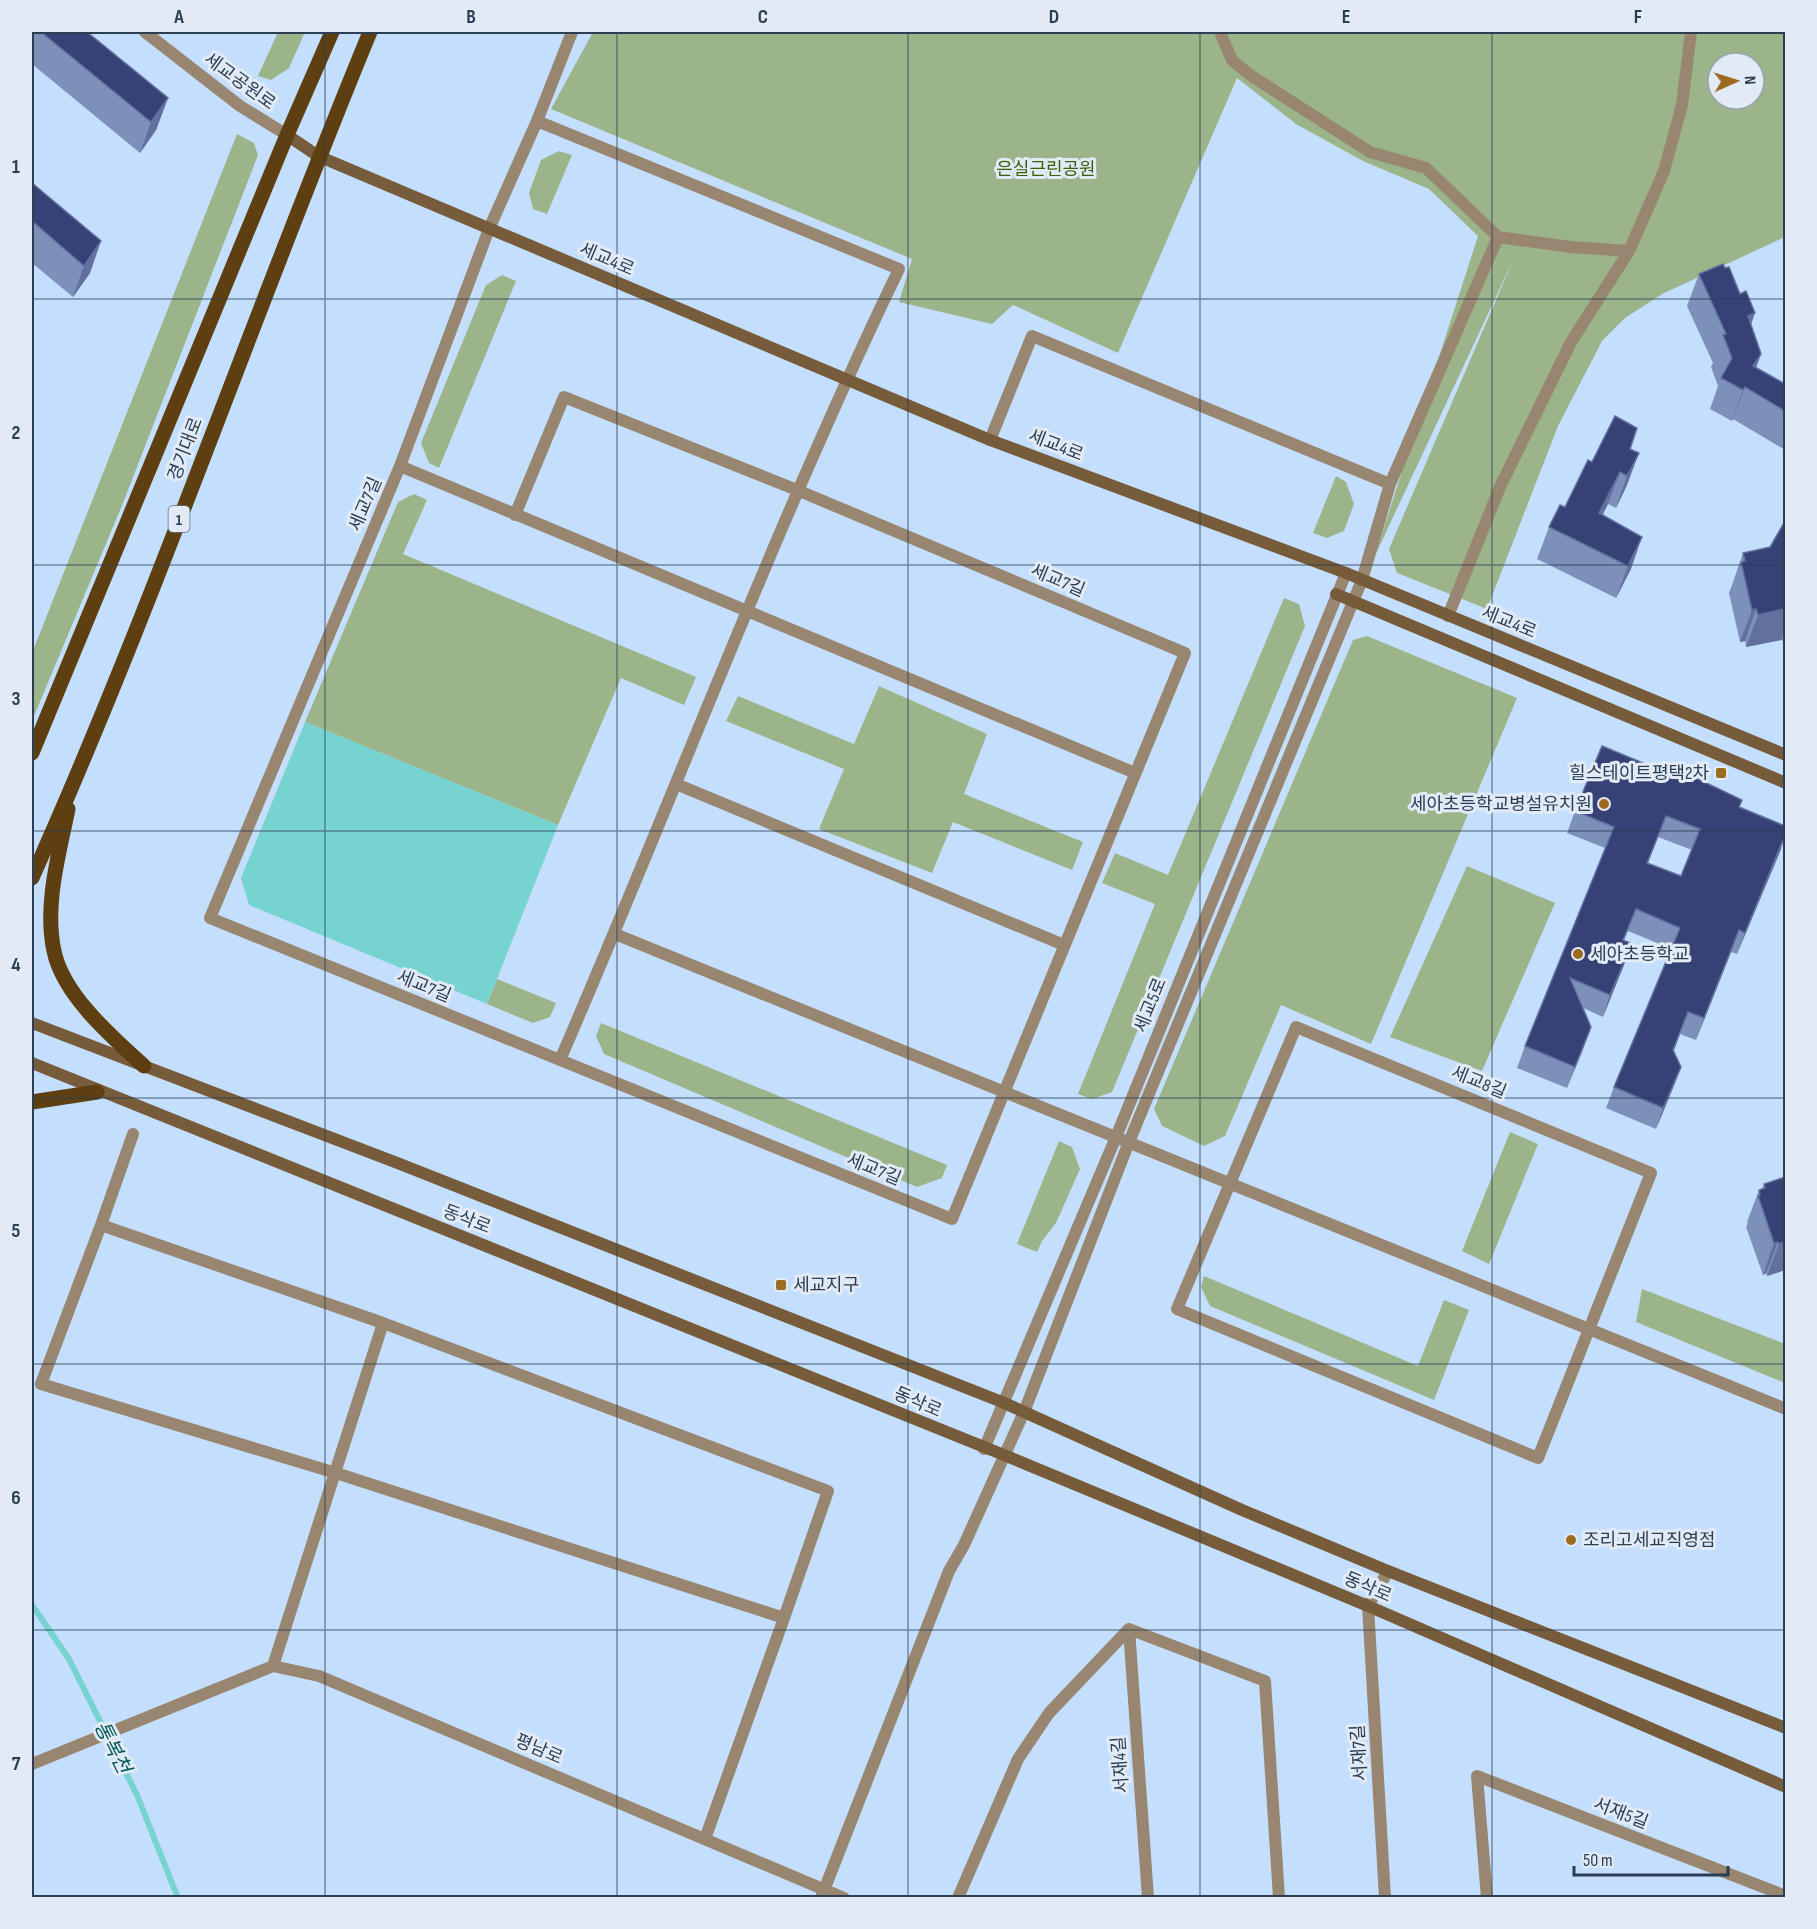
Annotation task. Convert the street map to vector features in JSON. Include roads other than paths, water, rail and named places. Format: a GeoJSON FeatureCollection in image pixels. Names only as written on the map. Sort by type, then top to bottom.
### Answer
{"type":"FeatureCollection","features":[{"type":"Feature","properties":{"kind":"main road","name":"경기대로"},"geometry":{"type":"LineString","coordinates":[[32,753],[287,135],[332,32]]}},
{"type":"Feature","properties":{"kind":"main road","name":"경기대로"},"geometry":{"type":"LineString","coordinates":[[32,879],[138,625],[318,156],[370,32]]}},
{"type":"Feature","properties":{"kind":"main road","name":"세교4로"},"geometry":{"type":"LineString","coordinates":[[287,135],[318,156],[990,440],[1346,573],[1785,755]]}},
{"type":"Feature","properties":{"kind":"main road"},"geometry":{"type":"LineString","coordinates":[[1336,594],[1785,783]]}},
{"type":"Feature","properties":{"kind":"main road"},"geometry":{"type":"LineString","coordinates":[[75,778],[54,878],[51,920],[54,952],[66,980],[96,1022],[144,1066]]}},
{"type":"Feature","properties":{"kind":"main road","name":"동삭로"},"geometry":{"type":"LineString","coordinates":[[32,1023],[399,1164],[1002,1402],[1242,1510],[1388,1571],[1785,1728]]}},
{"type":"Feature","properties":{"kind":"main road","name":"동삭로"},"geometry":{"type":"LineString","coordinates":[[32,1063],[97,1092],[645,1308],[984,1449],[1004,1455],[1368,1606],[1785,1786]]}},
{"type":"Feature","properties":{"kind":"main road"},"geometry":{"type":"LineString","coordinates":[[32,1102],[97,1092]]}},
{"type":"Feature","properties":{"kind":"street","name":"세교공원로"},"geometry":{"type":"LineString","coordinates":[[145,32],[240,106],[287,135]]}},
{"type":"Feature","properties":{"kind":"street","name":"세교7길"},"geometry":{"type":"LineString","coordinates":[[515,515],[564,397],[797,490],[1185,653],[952,1220],[210,918],[400,466],[489,229],[537,121],[572,32]]}},
{"type":"Feature","properties":{"kind":"street"},"geometry":{"type":"LineString","coordinates":[[1220,32],[1232,60],[1250,75],[1370,152],[1426,168],[1498,237],[1570,247],[1629,251]]}},
{"type":"Feature","properties":{"kind":"street"},"geometry":{"type":"LineString","coordinates":[[1448,616],[1500,487],[1571,342],[1629,251],[1664,171],[1682,105],[1691,32]]}},
{"type":"Feature","properties":{"kind":"street"},"geometry":{"type":"LineString","coordinates":[[537,121],[899,269],[797,490],[749,612],[560,1060]]}},
{"type":"Feature","properties":{"kind":"street","name":"세교5로"},"geometry":{"type":"LineString","coordinates":[[823,1893],[949,1571],[964,1545],[1024,1412],[1129,1142],[1351,600],[1362,580],[1390,484],[1498,237]]}},
{"type":"Feature","properties":{"kind":"street"},"geometry":{"type":"LineString","coordinates":[[990,440],[1032,336],[1390,484]]}},
{"type":"Feature","properties":{"kind":"street","name":"세교7길"},"geometry":{"type":"LineString","coordinates":[[400,466],[1135,773]]}},
{"type":"Feature","properties":{"kind":"street","name":"세교5로"},"geometry":{"type":"LineString","coordinates":[[984,1449],[1116,1137],[1346,573]]}},
{"type":"Feature","properties":{"kind":"street"},"geometry":{"type":"LineString","coordinates":[[676,784],[1064,945]]}},
{"type":"Feature","properties":{"kind":"street"},"geometry":{"type":"LineString","coordinates":[[615,934],[1785,1409]]}},
{"type":"Feature","properties":{"kind":"street","name":"세교8길"},"geometry":{"type":"LineString","coordinates":[[1296,1026],[1651,1173],[1538,1458],[1177,1309],[1231,1184],[1296,1026]]}},
{"type":"Feature","properties":{"kind":"street"},"geometry":{"type":"LineString","coordinates":[[133,1134],[41,1384],[336,1473],[784,1618]]}},
{"type":"Feature","properties":{"kind":"street"},"geometry":{"type":"LineString","coordinates":[[101,1226],[383,1323],[828,1491],[705,1839]]}},
{"type":"Feature","properties":{"kind":"street"},"geometry":{"type":"LineString","coordinates":[[32,1764],[273,1666],[383,1323]]}},
{"type":"Feature","properties":{"kind":"street"},"geometry":{"type":"LineString","coordinates":[[1368,1606],[1388,1571]]}},
{"type":"Feature","properties":{"kind":"street","name":"서재7길"},"geometry":{"type":"LineString","coordinates":[[1368,1606],[1385,1898]]}},
{"type":"Feature","properties":{"kind":"street"},"geometry":{"type":"LineString","coordinates":[[958,1898],[1018,1759],[1049,1713],[1129,1629],[1265,1681],[1279,1898]]}},
{"type":"Feature","properties":{"kind":"street","name":"서재4길"},"geometry":{"type":"LineString","coordinates":[[1129,1629],[1148,1898]]}},
{"type":"Feature","properties":{"kind":"street","name":"평남로"},"geometry":{"type":"LineString","coordinates":[[273,1666],[319,1676],[705,1839],[823,1893],[844,1898]]}},
{"type":"Feature","properties":{"kind":"street","name":"서재5길"},"geometry":{"type":"LineString","coordinates":[[1487,1898],[1477,1776],[1785,1896]]}},
{"type":"Feature","properties":{"kind":"waterway","name":"통복천"},"geometry":{"type":"LineString","coordinates":[[32,1605],[69,1659],[137,1795],[178,1898]]}},
{"type":"Feature","properties":{"kind":"place","name":"힐스테이트평택2차"},"geometry":{"type":"Point","coordinates":[1721,773]}},
{"type":"Feature","properties":{"kind":"place","name":"세아초등학교병설유치원"},"geometry":{"type":"Point","coordinates":[1604,804]}},
{"type":"Feature","properties":{"kind":"place","name":"세아초등학교"},"geometry":{"type":"Point","coordinates":[1578,954]}},
{"type":"Feature","properties":{"kind":"place","name":"세교지구"},"geometry":{"type":"Point","coordinates":[781,1285]}},
{"type":"Feature","properties":{"kind":"place","name":"조리고세교직영점"},"geometry":{"type":"Point","coordinates":[1571,1540]}},
{"type":"Feature","properties":{"kind":"park label","name":"은실근린공원"},"geometry":{"type":"Point","coordinates":[1046,169]}}]}
